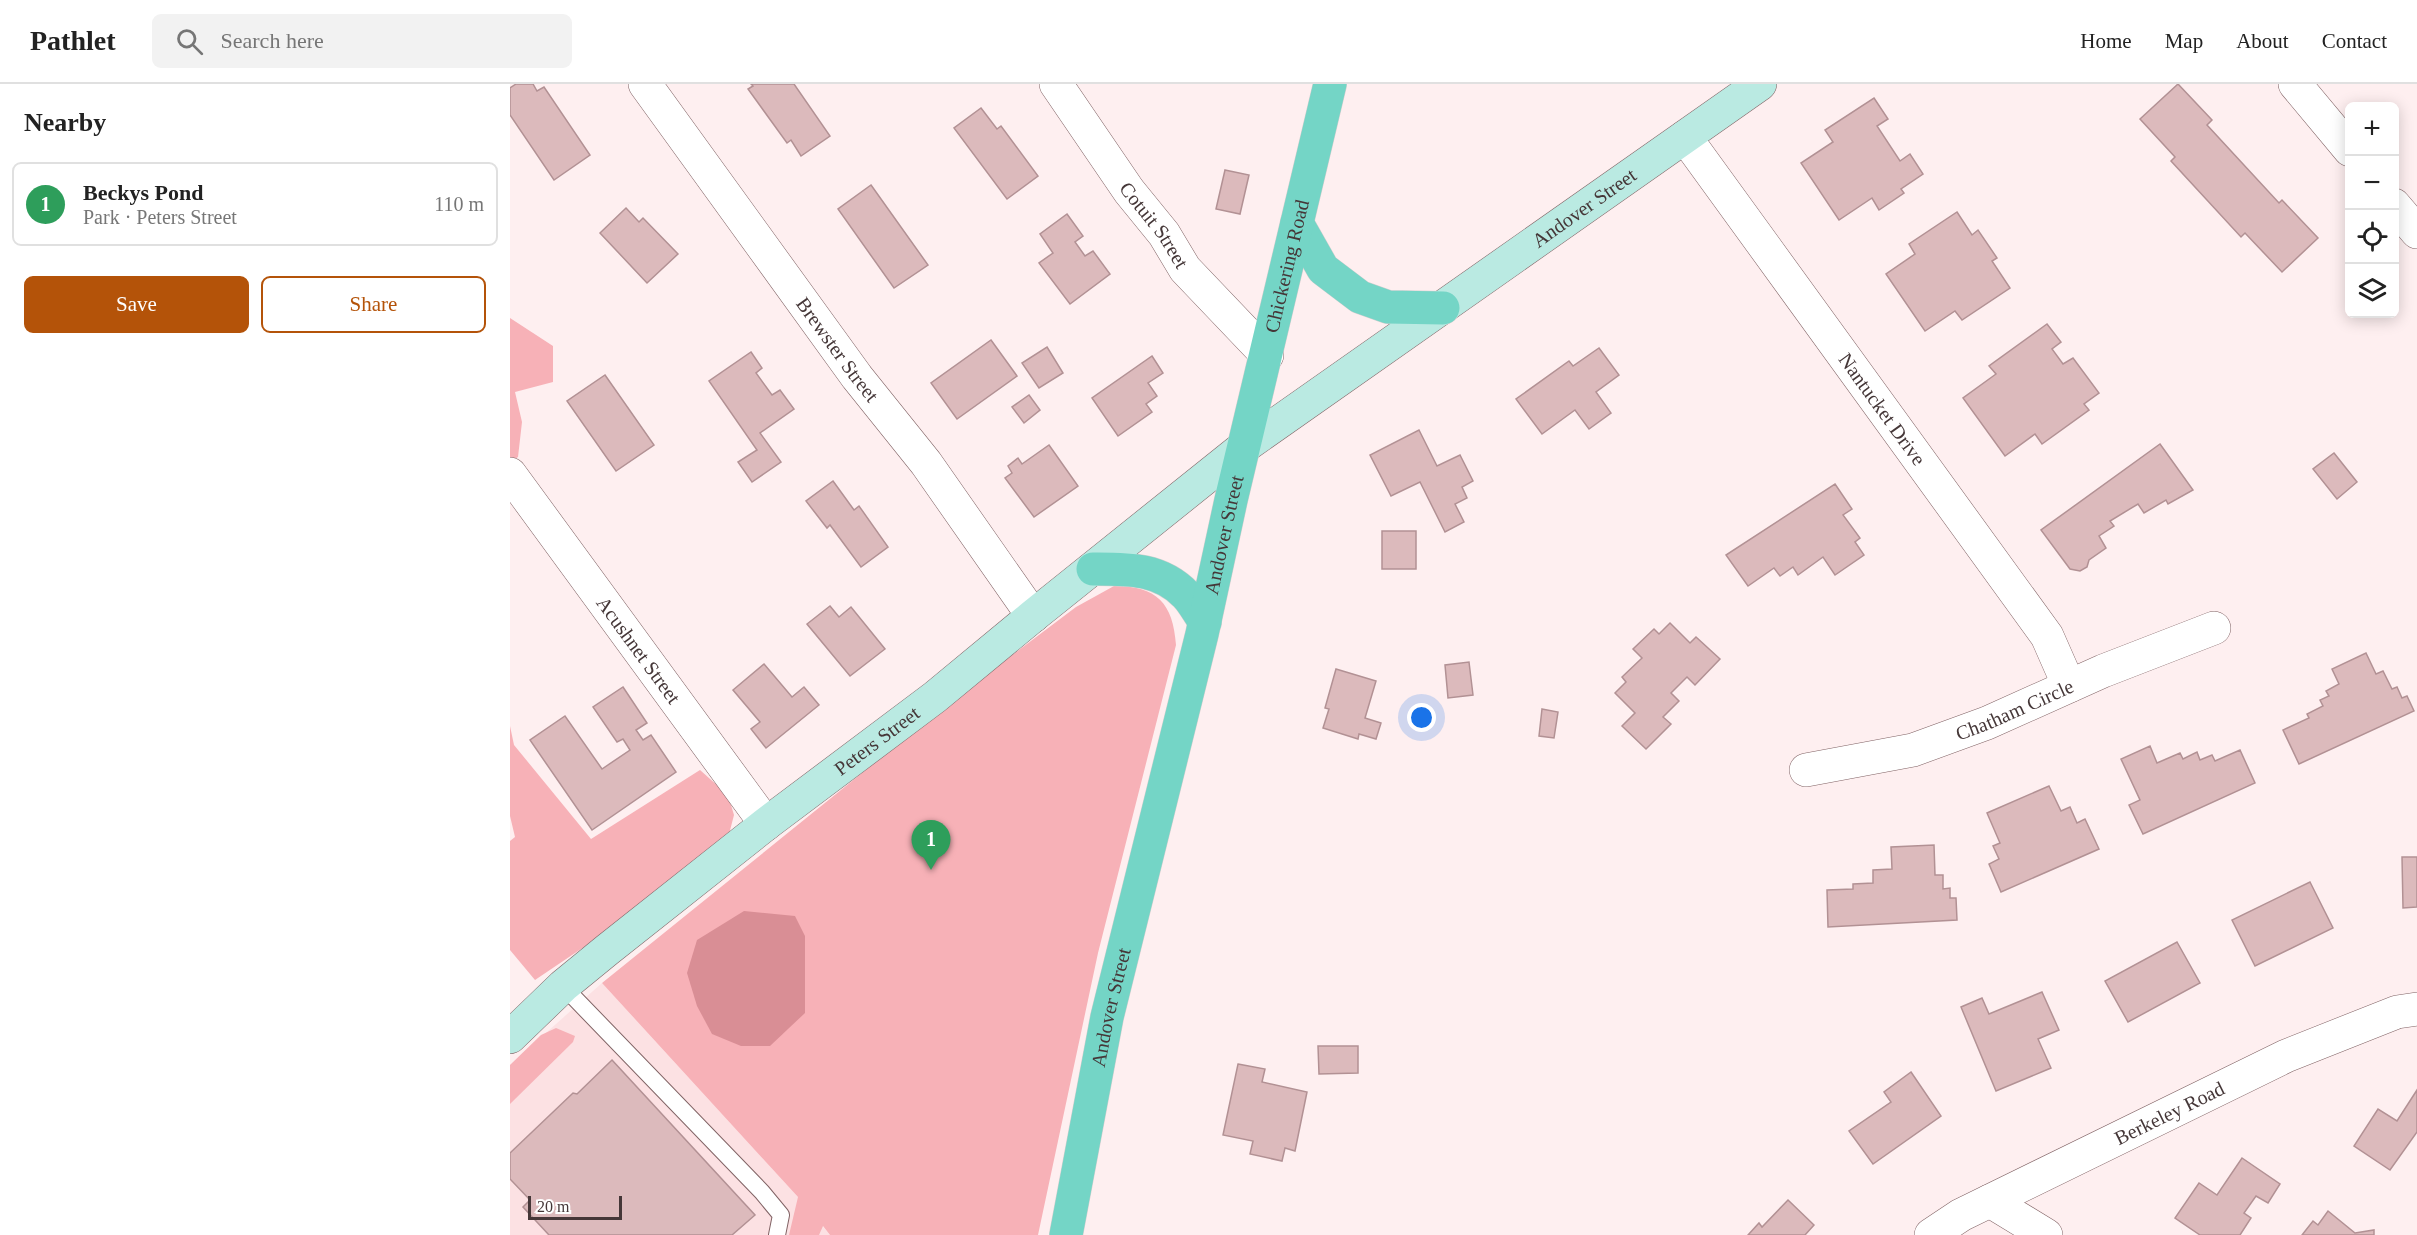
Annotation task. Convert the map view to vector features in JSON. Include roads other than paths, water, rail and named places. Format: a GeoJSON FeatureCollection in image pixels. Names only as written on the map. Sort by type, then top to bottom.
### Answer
{"type":"FeatureCollection","features":[{"type":"Feature","properties":{"kind":"main road","name":"Chickering Road"},"geometry":{"type":"LineString","coordinates":[[1245,446],[1330,84]]}},
{"type":"Feature","properties":{"kind":"main road","name":"Andover Street"},"geometry":{"type":"LineString","coordinates":[[1066,1235],[1107,1017],[1205,622],[1245,446],[1760,84]]}},
{"type":"Feature","properties":{"kind":"main road"},"geometry":{"type":"LineString","coordinates":[[1297,223],[1323,269],[1360,297],[1388,307],[1443,308]]}},
{"type":"Feature","properties":{"kind":"main road","name":"Peters Street"},"geometry":{"type":"LineString","coordinates":[[510,1037],[563,986],[766,824],[935,697],[1245,446]]}},
{"type":"Feature","properties":{"kind":"main road"},"geometry":{"type":"LineString","coordinates":[[1093,569],[1133,569],[1159,575],[1186,595],[1205,622]]}},
{"type":"Feature","properties":{"kind":"street","name":"Brewster Street"},"geometry":{"type":"LineString","coordinates":[[645,84],[857,377],[926,463],[1033,616]]}},
{"type":"Feature","properties":{"kind":"street","name":"Cotuit Street"},"geometry":{"type":"LineString","coordinates":[[1056,84],[1129,191],[1164,234],[1185,269],[1267,355]]}},
{"type":"Feature","properties":{"kind":"street"},"geometry":{"type":"LineString","coordinates":[[2295,84],[2345,145]]}},
{"type":"Feature","properties":{"kind":"street","name":"Nantucket Drive"},"geometry":{"type":"LineString","coordinates":[[1685,137],[2047,636],[2069,686]]}},
{"type":"Feature","properties":{"kind":"street"},"geometry":{"type":"LineString","coordinates":[[2398,210],[2417,232]]}},
{"type":"Feature","properties":{"kind":"street","name":"Acushnet Street"},"geometry":{"type":"LineString","coordinates":[[510,474],[766,824]]}},
{"type":"Feature","properties":{"kind":"street","name":"Chatham Circle"},"geometry":{"type":"LineString","coordinates":[[1806,770],[1913,750],[1987,723],[2069,686],[2214,628]]}},
{"type":"Feature","properties":{"kind":"street","name":"Berkeley Road"},"geometry":{"type":"LineString","coordinates":[[1931,1235],[1961,1215],[2286,1056],[2397,1011],[2417,1009]]}},
{"type":"Feature","properties":{"kind":"street"},"geometry":{"type":"LineString","coordinates":[[1990,1201],[2046,1235]]}},
{"type":"Feature","properties":{"kind":"lane"},"geometry":{"type":"LineString","coordinates":[[563,986],[762,1192],[781,1215],[777,1235]]}},
{"type":"Feature","properties":{"kind":"place","name":"Beckys Pond"},"geometry":{"type":"Point","coordinates":[931,870]}}]}
